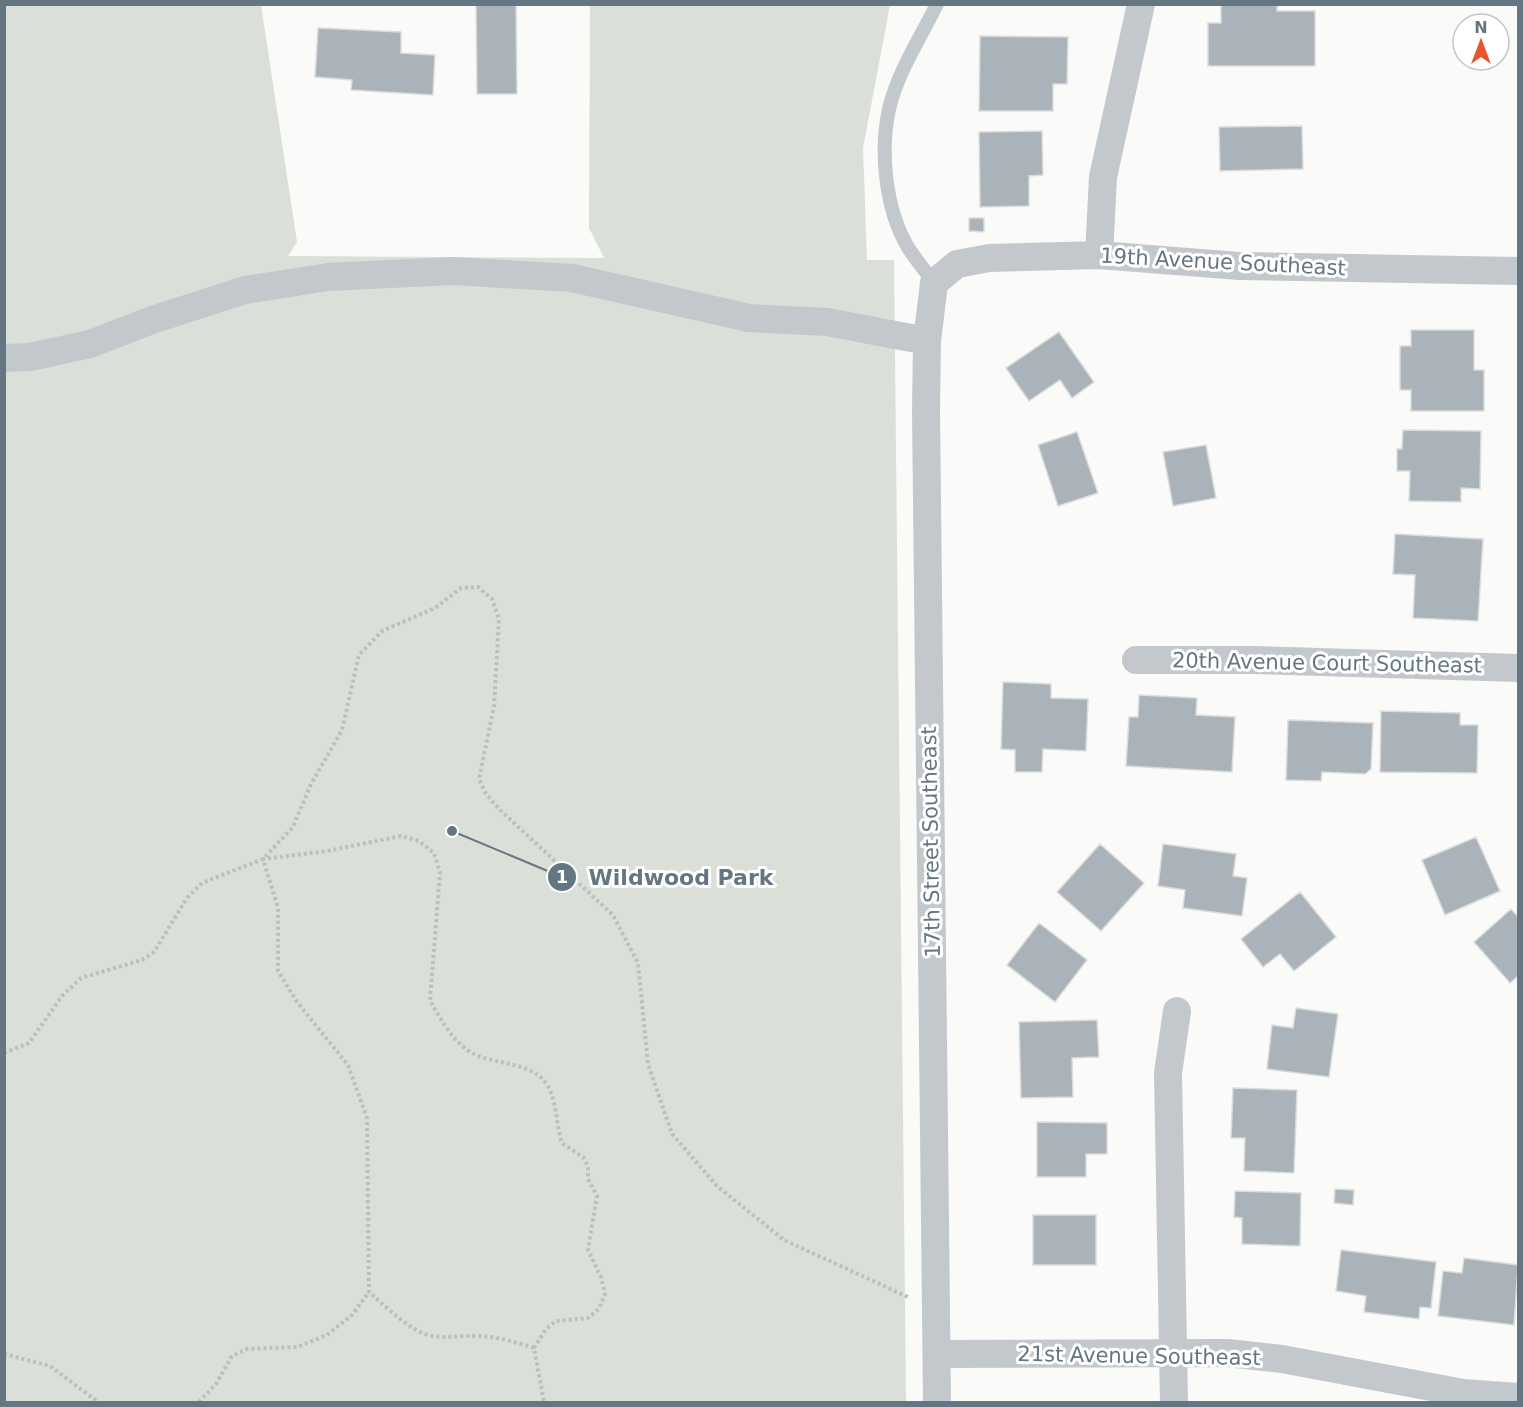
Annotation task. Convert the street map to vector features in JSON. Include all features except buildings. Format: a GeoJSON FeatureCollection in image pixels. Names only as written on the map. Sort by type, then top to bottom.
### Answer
{"type":"FeatureCollection","features":[{"type":"Feature","properties":{"kind":"street"},"geometry":{"type":"LineString","coordinates":[[1099,255],[1103,177],[1141,4]]}},
{"type":"Feature","properties":{"kind":"street","name":"19th Avenue Southeast"},"geometry":{"type":"LineString","coordinates":[[934,283],[957,264],[989,258],[1099,255],[1239,266],[1518,271]]}},
{"type":"Feature","properties":{"kind":"street"},"geometry":{"type":"LineString","coordinates":[[4,358],[30,357],[90,344],[152,320],[245,290],[328,277],[453,271],[573,278],[749,318],[827,322],[927,341]]}},
{"type":"Feature","properties":{"kind":"street","name":"17th Street Southeast"},"geometry":{"type":"LineString","coordinates":[[934,283],[927,341],[938,1402]]}},
{"type":"Feature","properties":{"kind":"street","name":"20th Avenue Court Southeast"},"geometry":{"type":"LineString","coordinates":[[1136,660],[1252,660],[1518,668]]}},
{"type":"Feature","properties":{"kind":"street"},"geometry":{"type":"LineString","coordinates":[[1174,1402],[1168,1073],[1177,1011]]}},
{"type":"Feature","properties":{"kind":"street","name":"21st Avenue Southeast"},"geometry":{"type":"LineString","coordinates":[[937,1354],[1173,1352],[1282,1359],[1430,1388],[1518,1397]]}},
{"type":"Feature","properties":{"kind":"lane"},"geometry":{"type":"LineString","coordinates":[[934,283],[908,248],[895,214],[886,167],[885,142],[890,104],[896,88],[937,4]]}},
{"type":"Feature","properties":{"kind":"path"},"geometry":{"type":"LineString","coordinates":[[263,859],[293,828],[311,784],[342,730],[358,655],[382,631],[435,608],[462,588],[478,587],[492,599],[499,619],[494,706],[479,779],[486,794],[500,810],[613,915],[638,963],[648,1064],[672,1134],[717,1186],[784,1240],[936,1310]]}},
{"type":"Feature","properties":{"kind":"path"},"geometry":{"type":"LineString","coordinates":[[4,1053],[29,1043],[62,996],[81,978],[142,960],[154,952],[187,898],[202,883],[263,859],[327,852],[401,836],[418,841],[434,853],[440,872],[430,1000],[439,1018],[456,1039],[479,1057],[529,1071],[544,1080],[553,1097],[562,1143],[583,1157],[588,1166],[588,1179],[597,1196],[588,1250],[601,1277],[605,1294],[599,1309],[588,1318],[556,1321],[546,1329],[534,1348],[544,1402]]}},
{"type":"Feature","properties":{"kind":"path"},"geometry":{"type":"LineString","coordinates":[[199,1402],[216,1384],[232,1356],[247,1349],[297,1347],[327,1335],[352,1315],[369,1292],[367,1118],[348,1065],[297,1002],[278,970],[278,908],[263,859]]}},
{"type":"Feature","properties":{"kind":"path"},"geometry":{"type":"LineString","coordinates":[[369,1292],[396,1316],[422,1333],[441,1338],[475,1336],[506,1339],[534,1348]]}},
{"type":"Feature","properties":{"kind":"path"},"geometry":{"type":"LineString","coordinates":[[4,1354],[50,1366],[98,1402]]}},
{"type":"Feature","properties":{"kind":"shaded area"},"geometry":{"type":"Polygon","coordinates":[[[5,5],[261,5],[297,242],[288,256],[604,258],[589,228],[590,5],[890,5],[863,148],[867,260],[894,260],[906,1402],[5,1402],[5,5]]]}},
{"type":"Feature","properties":{"kind":"place","name":"Wildwood Park"},"geometry":{"type":"Point","coordinates":[452,831]}}]}
